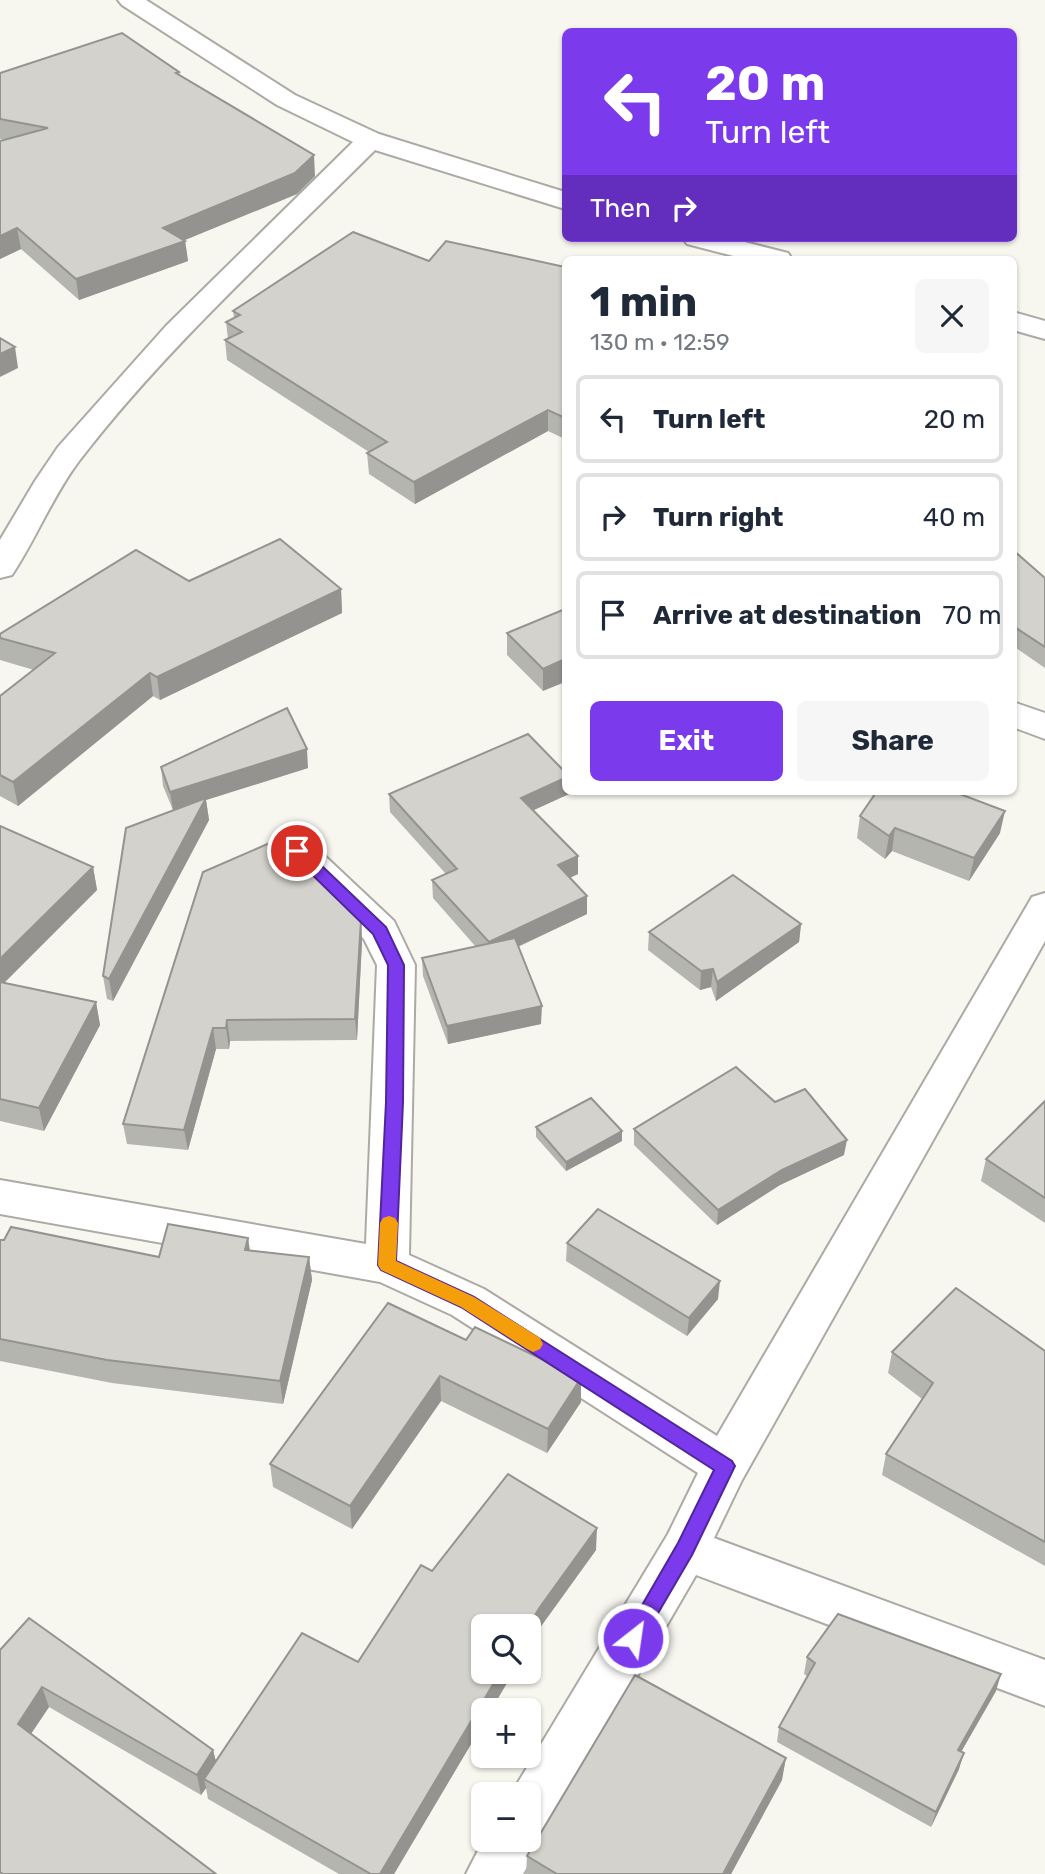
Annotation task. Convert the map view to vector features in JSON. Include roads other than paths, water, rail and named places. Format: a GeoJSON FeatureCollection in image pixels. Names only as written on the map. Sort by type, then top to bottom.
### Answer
{"type":"FeatureCollection","features":[{"type":"Feature","properties":{"kind":"street"},"geometry":{"type":"LineString","coordinates":[[130,0],[286,100],[370,140],[562,200]]}},
{"type":"Feature","properties":{"kind":"street"},"geometry":{"type":"LineString","coordinates":[[0,568],[67,457],[94,424],[177,332],[370,140]]}},
{"type":"Feature","properties":{"kind":"street"},"geometry":{"type":"LineString","coordinates":[[712,242],[766,256]]}},
{"type":"Feature","properties":{"kind":"street"},"geometry":{"type":"LineString","coordinates":[[1017,322],[1045,330]]}},
{"type":"Feature","properties":{"kind":"street"},"geometry":{"type":"LineString","coordinates":[[1017,715],[1045,727]]}},
{"type":"Feature","properties":{"kind":"street"},"geometry":{"type":"LineString","coordinates":[[297,851],[380,931],[396,965],[394,1102],[387,1265]]}},
{"type":"Feature","properties":{"kind":"street"},"geometry":{"type":"LineString","coordinates":[[541,1793],[685,1549],[725,1466],[1045,907]]}},
{"type":"Feature","properties":{"kind":"street"},"geometry":{"type":"LineString","coordinates":[[0,1197],[387,1265],[468,1302],[725,1466]]}},
{"type":"Feature","properties":{"kind":"street"},"geometry":{"type":"LineString","coordinates":[[685,1549],[1045,1683]]}},
{"type":"Feature","properties":{"kind":"street"},"geometry":{"type":"LineString","coordinates":[[494,1874],[507,1852]]}}]}
